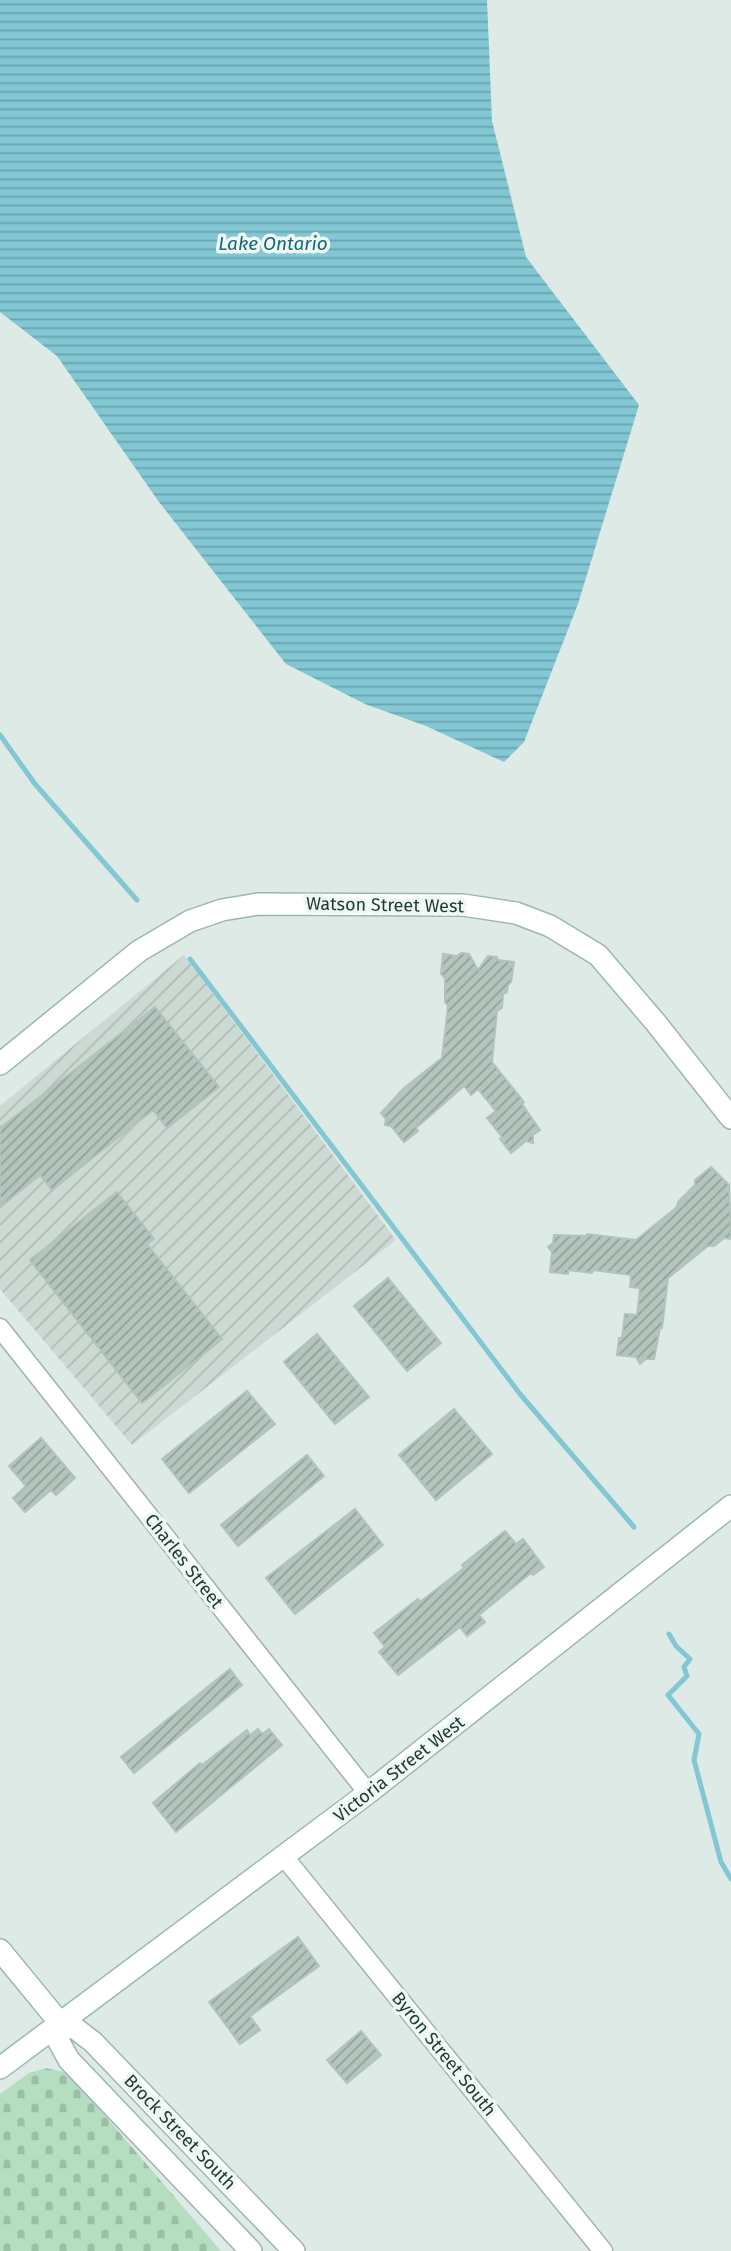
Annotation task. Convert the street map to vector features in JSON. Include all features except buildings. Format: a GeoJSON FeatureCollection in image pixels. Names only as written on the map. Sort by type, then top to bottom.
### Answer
{"type":"FeatureCollection","features":[{"type":"Feature","properties":{"kind":"main road","name":"Watson Street West"},"geometry":{"type":"LineString","coordinates":[[0,1064],[139,951],[201,917],[222,910],[258,904],[463,905],[516,913],[550,926],[598,956],[656,1023],[731,1118]]}},
{"type":"Feature","properties":{"kind":"main road","name":"Victoria Street West"},"geometry":{"type":"LineString","coordinates":[[0,2068],[285,1857],[731,1506]]}},
{"type":"Feature","properties":{"kind":"main road","name":"Brock Street South"},"geometry":{"type":"LineString","coordinates":[[0,1950],[60,2023],[76,2028],[93,2042],[294,2251]]}},
{"type":"Feature","properties":{"kind":"main road","name":"Brock Street South"},"geometry":{"type":"LineString","coordinates":[[60,2023],[60,2042],[69,2060],[251,2251]]}},
{"type":"Feature","properties":{"kind":"street","name":"Charles Street"},"geometry":{"type":"LineString","coordinates":[[0,1328],[368,1793]]}},
{"type":"Feature","properties":{"kind":"street","name":"Byron Street South"},"geometry":{"type":"LineString","coordinates":[[285,1857],[603,2251]]}},
{"type":"Feature","properties":{"kind":"shaded area"},"geometry":{"type":"Polygon","coordinates":[[[184,955],[396,1240],[132,1445],[0,1289],[0,1106],[184,955]]]}},
{"type":"Feature","properties":{"kind":"green space"},"geometry":{"type":"Polygon","coordinates":[[[46,2068],[64,2072],[76,2082],[221,2251],[0,2251],[0,2094],[29,2073],[46,2068]]]}},
{"type":"Feature","properties":{"kind":"water","name":"Lake Ontario"},"geometry":{"type":"Polygon","coordinates":[[[0,0],[487,0],[492,121],[526,257],[639,405],[578,604],[524,742],[504,762],[426,726],[365,704],[286,664],[159,502],[57,356],[0,312],[0,0]]]}},
{"type":"Feature","properties":{"kind":"waterway"},"geometry":{"type":"LineString","coordinates":[[0,735],[35,784],[137,900]]}},
{"type":"Feature","properties":{"kind":"waterway"},"geometry":{"type":"LineString","coordinates":[[190,959],[520,1394],[634,1527]]}},
{"type":"Feature","properties":{"kind":"waterway"},"geometry":{"type":"LineString","coordinates":[[669,1634],[676,1646],[690,1659],[684,1667],[687,1676],[668,1695],[699,1734],[694,1760],[721,1862],[731,1879]]}}]}
